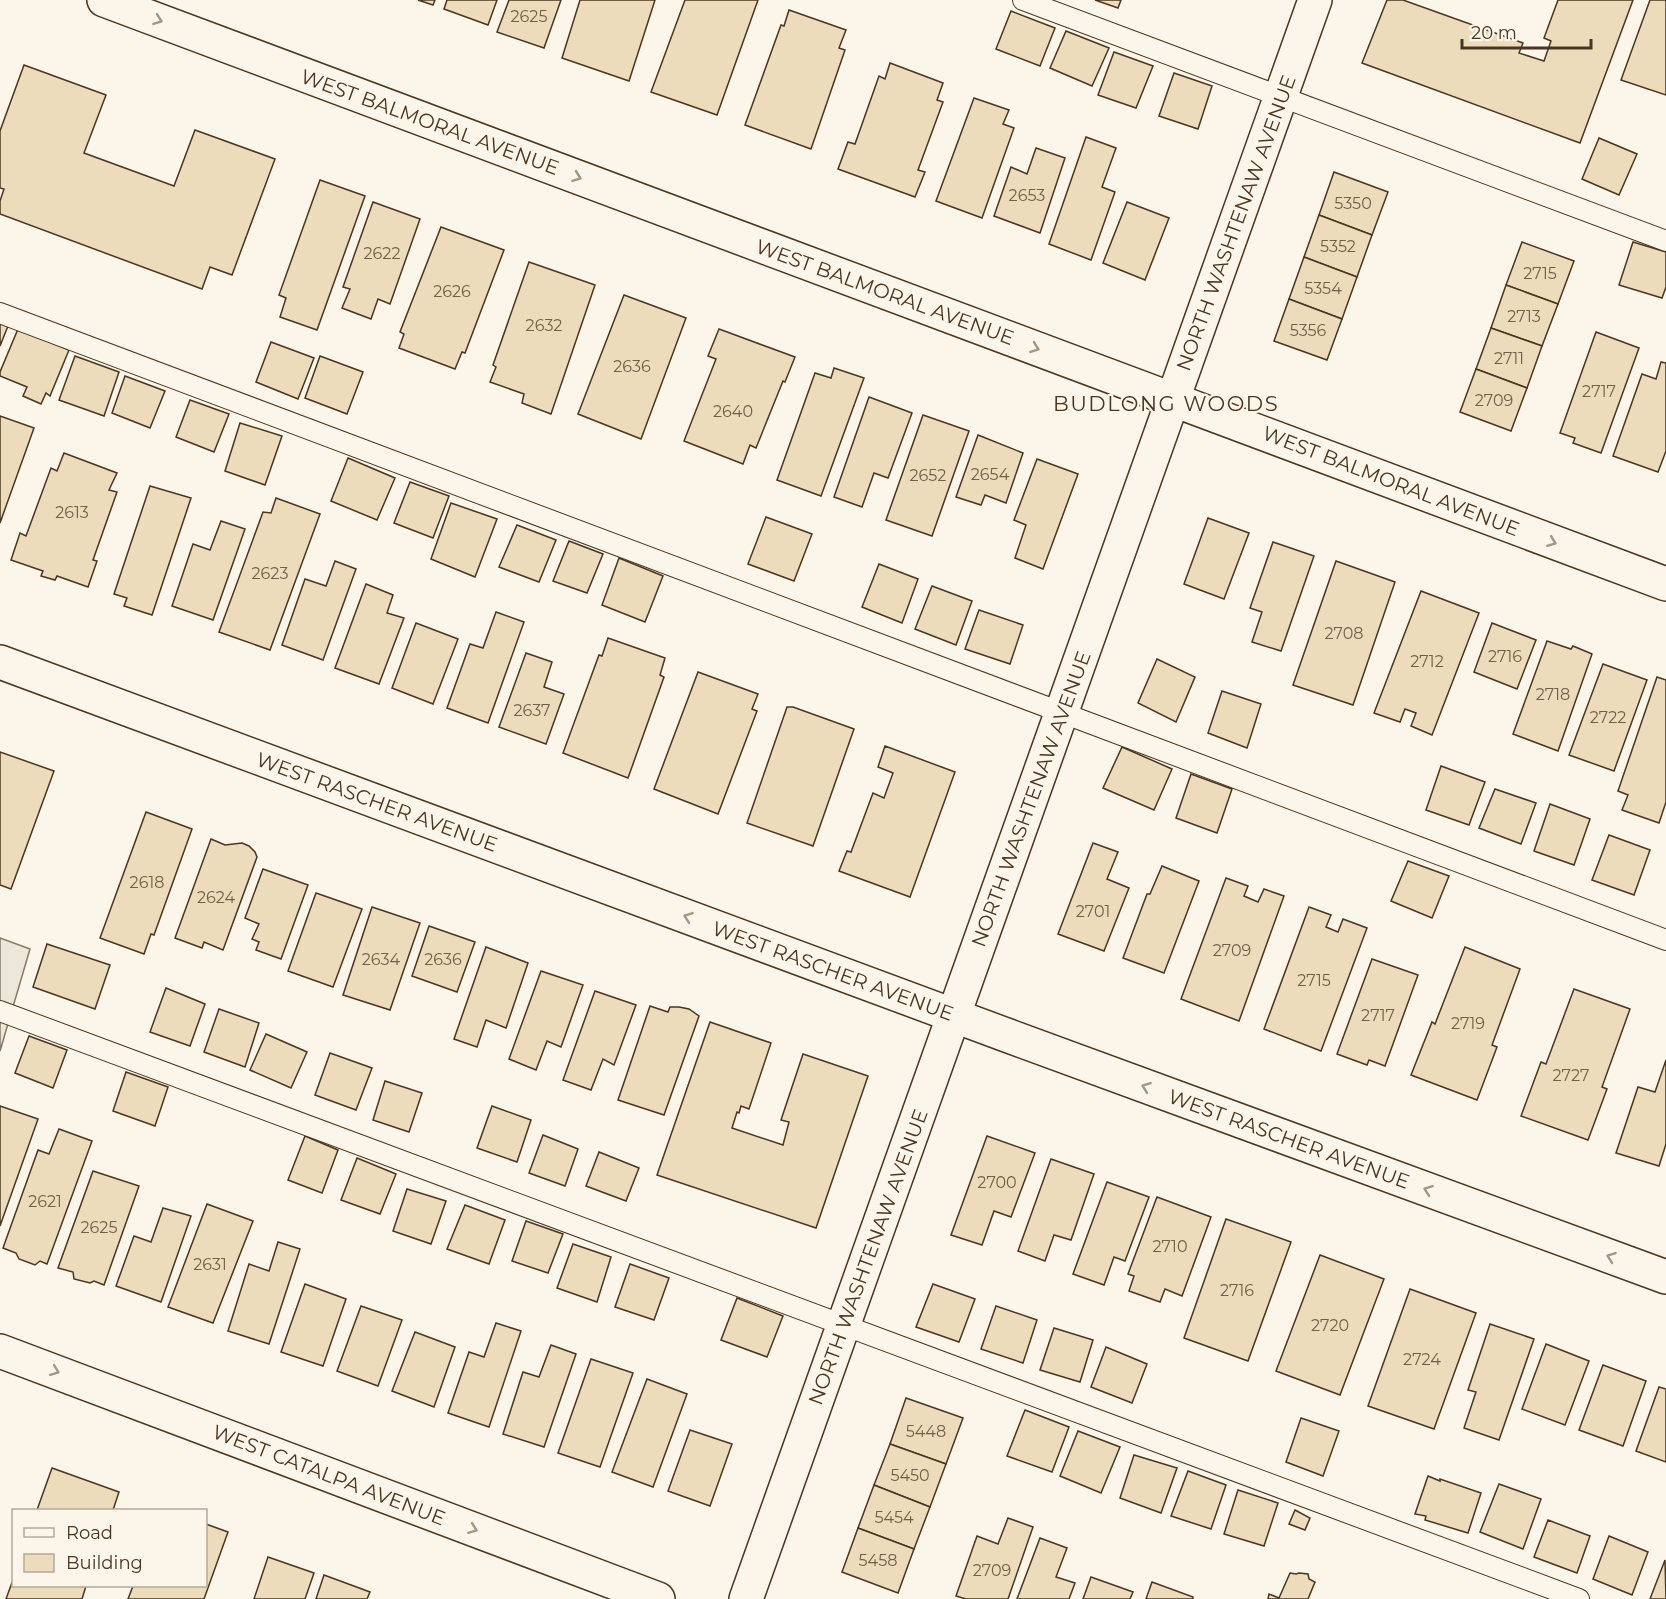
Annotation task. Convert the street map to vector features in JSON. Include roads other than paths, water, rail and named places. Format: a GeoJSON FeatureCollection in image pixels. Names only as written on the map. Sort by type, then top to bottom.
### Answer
{"type":"FeatureCollection","features":[{"type":"Feature","properties":{"kind":"street","name":"WEST BALMORAL AVENUE"},"geometry":{"type":"LineString","coordinates":[[104,0],[1666,584]]}},
{"type":"Feature","properties":{"kind":"street","name":"NORTH WASHTENAW AVENUE"},"geometry":{"type":"LineString","coordinates":[[746,1599],[1315,0]]}},
{"type":"Feature","properties":{"kind":"street","name":"WEST RASCHER AVENUE"},"geometry":{"type":"LineString","coordinates":[[0,662],[1666,1277]]}},
{"type":"Feature","properties":{"kind":"street","name":"WEST CATALPA AVENUE"},"geometry":{"type":"LineString","coordinates":[[0,1351],[658,1599]]}},
{"type":"Feature","properties":{"kind":"lane"},"geometry":{"type":"LineString","coordinates":[[1023,0],[1666,241]]}},
{"type":"Feature","properties":{"kind":"lane"},"geometry":{"type":"LineString","coordinates":[[0,313],[1666,940]]}},
{"type":"Feature","properties":{"kind":"lane"},"geometry":{"type":"LineString","coordinates":[[0,1011],[1579,1599]]}},
{"type":"Feature","properties":{"kind":"district","name":"BUDLONG WOODS"},"geometry":{"type":"Point","coordinates":[1166,404]}}]}
